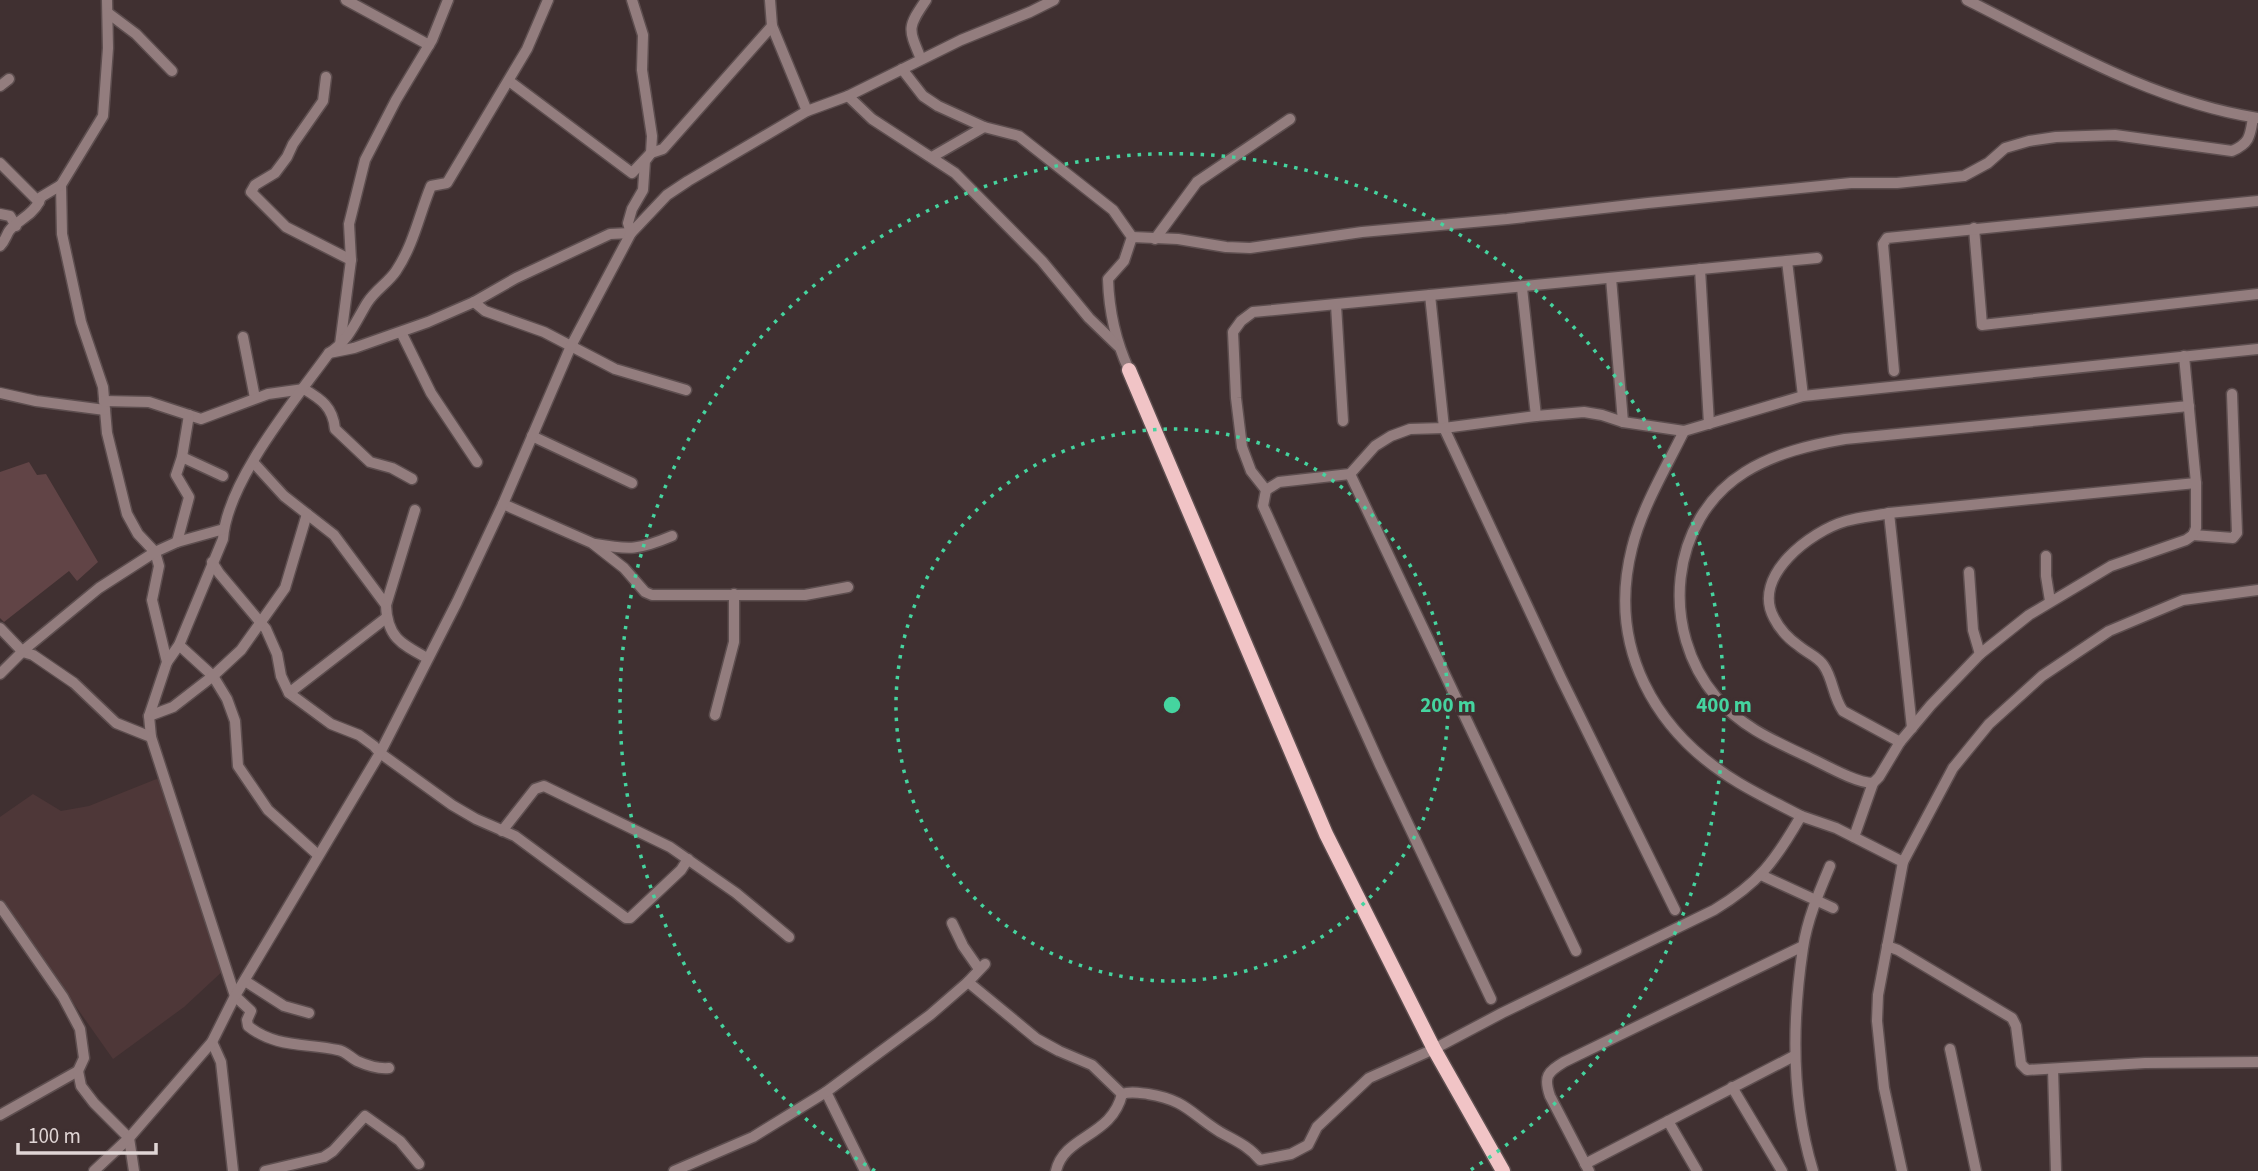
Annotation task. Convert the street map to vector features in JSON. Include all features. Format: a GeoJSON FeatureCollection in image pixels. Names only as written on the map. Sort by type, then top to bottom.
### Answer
{"type":"FeatureCollection","features":[{"type":"Feature","properties":{"kind":"main road"},"geometry":{"type":"LineString","coordinates":[[1129,370],[1326,834],[1434,1049],[1503,1171]]}},
{"type":"Feature","properties":{"kind":"street"},"geometry":{"type":"LineString","coordinates":[[0,246],[10,229],[31,213],[41,197],[61,185],[103,116],[107,0]]}},
{"type":"Feature","properties":{"kind":"street"},"geometry":{"type":"LineString","coordinates":[[346,0],[429,45]]}},
{"type":"Feature","properties":{"kind":"street"},"geometry":{"type":"LineString","coordinates":[[342,343],[340,332],[351,260],[349,224],[365,160],[429,45],[448,0]]}},
{"type":"Feature","properties":{"kind":"street"},"geometry":{"type":"LineString","coordinates":[[389,1068],[384,1069],[356,1060],[341,1050],[272,1040],[248,1026],[250,1011],[235,996],[151,737],[149,716],[167,662],[179,645],[223,539],[236,496],[253,462],[329,354],[352,331],[369,300],[395,272],[415,236],[431,186],[447,183],[509,81],[533,37],[548,0]]}},
{"type":"Feature","properties":{"kind":"street"},"geometry":{"type":"LineString","coordinates":[[631,233],[628,223],[632,209],[643,190],[645,161],[651,153],[652,136],[642,70],[643,35],[632,0]]}},
{"type":"Feature","properties":{"kind":"street"},"geometry":{"type":"LineString","coordinates":[[770,0],[772,26],[807,111]]}},
{"type":"Feature","properties":{"kind":"street"},"geometry":{"type":"LineString","coordinates":[[921,59],[911,35],[911,26],[926,0]]}},
{"type":"Feature","properties":{"kind":"street"},"geometry":{"type":"LineString","coordinates":[[94,1171],[129,1138],[212,1042],[235,996],[380,753],[457,602],[571,346],[631,233],[667,195],[807,111],[848,96],[921,59],[1054,0]]}},
{"type":"Feature","properties":{"kind":"street"},"geometry":{"type":"LineString","coordinates":[[902,69],[923,96],[938,106],[984,127],[1019,136],[1113,210],[1132,237],[1178,239],[1226,247],[1250,248],[1362,232],[1851,183],[1897,183],[1964,176],[1988,163],[2005,148],[2056,136],[2115,135],[2232,151],[2243,146],[2250,136],[2256,118],[2191,102],[2137,82],[2077,56],[1967,0]]}},
{"type":"Feature","properties":{"kind":"street"},"geometry":{"type":"LineString","coordinates":[[108,13],[136,34],[172,71]]}},
{"type":"Feature","properties":{"kind":"street"},"geometry":{"type":"LineString","coordinates":[[509,81],[632,173],[651,153],[663,149],[772,26]]}},
{"type":"Feature","properties":{"kind":"street"},"geometry":{"type":"LineString","coordinates":[[326,77],[323,101],[287,157],[275,173],[255,185],[251,192],[286,227],[351,260]]}},
{"type":"Feature","properties":{"kind":"street"},"geometry":{"type":"LineString","coordinates":[[848,96],[872,119],[955,173],[1042,261],[1089,318],[1118,346]]}},
{"type":"Feature","properties":{"kind":"street"},"geometry":{"type":"LineString","coordinates":[[1155,239],[1197,182],[1290,119]]}},
{"type":"Feature","properties":{"kind":"street"},"geometry":{"type":"LineString","coordinates":[[932,157],[984,127]]}},
{"type":"Feature","properties":{"kind":"street"},"geometry":{"type":"LineString","coordinates":[[0,163],[39,202]]}},
{"type":"Feature","properties":{"kind":"street"},"geometry":{"type":"LineString","coordinates":[[61,185],[62,234],[81,322],[103,387],[107,433],[127,514],[138,534],[155,552],[159,566],[152,600],[167,662]]}},
{"type":"Feature","properties":{"kind":"street"},"geometry":{"type":"LineString","coordinates":[[1894,371],[1884,240],[1887,238],[2258,201]]}},
{"type":"Feature","properties":{"kind":"street"},"geometry":{"type":"LineString","coordinates":[[0,214],[10,216],[16,226]]}},
{"type":"Feature","properties":{"kind":"street"},"geometry":{"type":"LineString","coordinates":[[1974,228],[1982,325],[2258,294]]}},
{"type":"Feature","properties":{"kind":"street"},"geometry":{"type":"LineString","coordinates":[[329,354],[401,332],[474,302],[516,278],[610,234],[631,233]]}},
{"type":"Feature","properties":{"kind":"street"},"geometry":{"type":"LineString","coordinates":[[1129,370],[1118,346],[1109,304],[1108,279],[1124,261],[1132,237]]}},
{"type":"Feature","properties":{"kind":"street"},"geometry":{"type":"LineString","coordinates":[[1266,491],[1251,471],[1242,447],[1236,398],[1233,332],[1241,321],[1253,313],[1816,258]]}},
{"type":"Feature","properties":{"kind":"street"},"geometry":{"type":"LineString","coordinates":[[1787,261],[1803,396]]}},
{"type":"Feature","properties":{"kind":"street"},"geometry":{"type":"LineString","coordinates":[[1700,269],[1709,424]]}},
{"type":"Feature","properties":{"kind":"street"},"geometry":{"type":"LineString","coordinates":[[1611,278],[1623,422]]}},
{"type":"Feature","properties":{"kind":"street"},"geometry":{"type":"LineString","coordinates":[[1522,288],[1536,416]]}},
{"type":"Feature","properties":{"kind":"street"},"geometry":{"type":"LineString","coordinates":[[1430,295],[1444,428],[1561,678],[1675,911]]}},
{"type":"Feature","properties":{"kind":"street"},"geometry":{"type":"LineString","coordinates":[[474,302],[485,311],[544,332],[615,369],[686,390]]}},
{"type":"Feature","properties":{"kind":"street"},"geometry":{"type":"LineString","coordinates":[[1336,305],[1343,421]]}},
{"type":"Feature","properties":{"kind":"street"},"geometry":{"type":"LineString","coordinates":[[401,332],[431,393],[477,462]]}},
{"type":"Feature","properties":{"kind":"street"},"geometry":{"type":"LineString","coordinates":[[243,337],[255,398]]}},
{"type":"Feature","properties":{"kind":"street"},"geometry":{"type":"LineString","coordinates":[[342,343],[355,348]]}},
{"type":"Feature","properties":{"kind":"street"},"geometry":{"type":"LineString","coordinates":[[1491,999],[1380,765],[1263,506],[1266,491],[1279,482],[1350,474],[1375,446],[1410,429],[1444,428],[1584,412],[1623,422],[1684,431],[1803,396],[2258,349]]}},
{"type":"Feature","properties":{"kind":"street"},"geometry":{"type":"LineString","coordinates":[[1854,837],[1873,783],[1900,742],[1980,654],[2050,601],[2110,566],[2186,540],[2193,535],[2196,528],[2196,483],[2184,356]]}},
{"type":"Feature","properties":{"kind":"street"},"geometry":{"type":"LineString","coordinates":[[0,393],[36,401],[104,405],[149,401],[201,419],[255,398],[304,389],[327,404],[335,429],[369,462],[392,468],[412,479]]}},
{"type":"Feature","properties":{"kind":"street"},"geometry":{"type":"LineString","coordinates":[[2193,535],[2233,538],[2237,533],[2232,394]]}},
{"type":"Feature","properties":{"kind":"street"},"geometry":{"type":"LineString","coordinates":[[1873,783],[1813,759],[1747,725],[1717,698],[1695,667],[1682,626],[1678,580],[1691,535],[1718,495],[1745,472],[1772,457],[1845,439],[2189,406]]}},
{"type":"Feature","properties":{"kind":"street"},"geometry":{"type":"LineString","coordinates":[[177,542],[188,497],[176,475],[189,415]]}},
{"type":"Feature","properties":{"kind":"street"},"geometry":{"type":"LineString","coordinates":[[1684,431],[1649,501],[1632,546],[1625,598],[1626,625],[1630,651],[1644,687],[1656,706],[1693,748],[1739,783],[1801,816],[1854,837],[1903,862]]}},
{"type":"Feature","properties":{"kind":"street"},"geometry":{"type":"LineString","coordinates":[[532,436],[632,483]]}},
{"type":"Feature","properties":{"kind":"street"},"geometry":{"type":"LineString","coordinates":[[182,457],[223,476]]}},
{"type":"Feature","properties":{"kind":"street"},"geometry":{"type":"LineString","coordinates":[[253,462],[284,496],[334,535],[386,605]]}},
{"type":"Feature","properties":{"kind":"street"},"geometry":{"type":"LineString","coordinates":[[1350,474],[1576,951]]}},
{"type":"Feature","properties":{"kind":"street"},"geometry":{"type":"LineString","coordinates":[[1900,742],[1843,711],[1823,663],[1790,638],[1773,616],[1769,604],[1771,584],[1800,546],[1844,522],[1889,513],[2196,483]]}},
{"type":"Feature","properties":{"kind":"street"},"geometry":{"type":"LineString","coordinates":[[503,503],[592,543],[619,548],[645,548],[672,536]]}},
{"type":"Feature","properties":{"kind":"street"},"geometry":{"type":"LineString","coordinates":[[415,510],[386,605],[386,618],[390,631],[404,646],[427,659]]}},
{"type":"Feature","properties":{"kind":"street"},"geometry":{"type":"LineString","coordinates":[[1889,513],[1912,727]]}},
{"type":"Feature","properties":{"kind":"street"},"geometry":{"type":"LineString","coordinates":[[149,716],[173,707],[241,650],[285,588],[307,514]]}},
{"type":"Feature","properties":{"kind":"street"},"geometry":{"type":"LineString","coordinates":[[0,674],[99,588],[155,552],[177,542],[224,529]]}},
{"type":"Feature","properties":{"kind":"street"},"geometry":{"type":"LineString","coordinates":[[592,543],[624,568],[645,592],[652,595],[805,595],[848,587]]}},
{"type":"Feature","properties":{"kind":"street"},"geometry":{"type":"LineString","coordinates":[[2046,556],[2050,601]]}},
{"type":"Feature","properties":{"kind":"street"},"geometry":{"type":"LineString","coordinates":[[212,562],[266,629],[289,693],[331,724],[359,735],[452,805],[515,836],[626,918],[630,918],[681,870],[688,859]]}},
{"type":"Feature","properties":{"kind":"street"},"geometry":{"type":"LineString","coordinates":[[1969,572],[1973,630],[1980,654]]}},
{"type":"Feature","properties":{"kind":"street"},"geometry":{"type":"LineString","coordinates":[[1902,1171],[1884,1088],[1877,1021],[1878,995],[1903,862],[1953,768],[1989,724],[2042,676],[2109,631],[2183,600],[2258,590]]}},
{"type":"Feature","properties":{"kind":"street"},"geometry":{"type":"LineString","coordinates":[[715,715],[734,642],[734,594]]}},
{"type":"Feature","properties":{"kind":"street"},"geometry":{"type":"LineString","coordinates":[[289,693],[386,618]]}},
{"type":"Feature","properties":{"kind":"street"},"geometry":{"type":"LineString","coordinates":[[0,628],[23,652],[33,655],[74,682],[116,723],[151,737]]}},
{"type":"Feature","properties":{"kind":"street"},"geometry":{"type":"LineString","coordinates":[[179,645],[213,676],[227,699],[234,721],[238,766],[268,810],[318,855]]}},
{"type":"Feature","properties":{"kind":"street"},"geometry":{"type":"LineString","coordinates":[[502,831],[535,789],[544,786],[670,847],[736,893],[789,937]]}},
{"type":"Feature","properties":{"kind":"street"},"geometry":{"type":"LineString","coordinates":[[1251,1171],[1259,1160],[1299,1151],[1308,1145],[1317,1127],[1370,1078],[1434,1049],[1740,894],[1761,875],[1784,846],[1801,816]]}},
{"type":"Feature","properties":{"kind":"street"},"geometry":{"type":"LineString","coordinates":[[1813,1171],[1800,1110],[1794,1056],[1803,946],[1816,900],[1830,866]]}},
{"type":"Feature","properties":{"kind":"street"},"geometry":{"type":"LineString","coordinates":[[1761,875],[1833,908]]}},
{"type":"Feature","properties":{"kind":"street"},"geometry":{"type":"LineString","coordinates":[[0,906],[63,997],[80,1029],[84,1058],[78,1072],[81,1086],[129,1138],[134,1171]]}},
{"type":"Feature","properties":{"kind":"street"},"geometry":{"type":"LineString","coordinates":[[674,1171],[752,1138],[826,1092],[930,1015],[968,982],[982,967],[963,946],[952,923]]}},
{"type":"Feature","properties":{"kind":"street"},"geometry":{"type":"LineString","coordinates":[[1794,1056],[1668,1121],[1587,1168],[1545,1083],[1550,1071],[1564,1062],[1803,946]]}},
{"type":"Feature","properties":{"kind":"street"},"geometry":{"type":"LineString","coordinates":[[1887,946],[2006,1013],[2016,1026],[2021,1065],[2030,1071],[2145,1063],[2258,1062]]}},
{"type":"Feature","properties":{"kind":"street"},"geometry":{"type":"LineString","coordinates":[[245,981],[284,1006],[309,1013]]}},
{"type":"Feature","properties":{"kind":"street"},"geometry":{"type":"LineString","coordinates":[[968,982],[1037,1039],[1092,1065],[1122,1094]]}},
{"type":"Feature","properties":{"kind":"street"},"geometry":{"type":"LineString","coordinates":[[212,1042],[221,1062],[233,1171]]}},
{"type":"Feature","properties":{"kind":"street"},"geometry":{"type":"LineString","coordinates":[[1950,1049],[1976,1171]]}},
{"type":"Feature","properties":{"kind":"street"},"geometry":{"type":"LineString","coordinates":[[2053,1069],[2056,1171]]}},
{"type":"Feature","properties":{"kind":"street"},"geometry":{"type":"LineString","coordinates":[[0,1115],[78,1072]]}},
{"type":"Feature","properties":{"kind":"street"},"geometry":{"type":"LineString","coordinates":[[1732,1087],[1782,1171]]}},
{"type":"Feature","properties":{"kind":"street"},"geometry":{"type":"LineString","coordinates":[[826,1092],[865,1171]]}},
{"type":"Feature","properties":{"kind":"street"},"geometry":{"type":"LineString","coordinates":[[1122,1094],[1132,1092],[1172,1098],[1196,1112],[1222,1133],[1235,1138],[1259,1160]]}},
{"type":"Feature","properties":{"kind":"street"},"geometry":{"type":"LineString","coordinates":[[1056,1171],[1063,1155],[1113,1117],[1122,1094]]}},
{"type":"Feature","properties":{"kind":"street"},"geometry":{"type":"LineString","coordinates":[[265,1171],[324,1157],[333,1151],[365,1116],[400,1141],[419,1164]]}},
{"type":"Feature","properties":{"kind":"street"},"geometry":{"type":"LineString","coordinates":[[1668,1121],[1697,1171]]}},
{"type":"Feature","properties":{"kind":"shaded area"},"geometry":{"type":"Polygon","coordinates":[[[29,462],[37,475],[46,474],[98,562],[77,581],[69,571],[4,622],[0,618],[0,472],[29,462]]]}},
{"type":"Feature","properties":{"kind":"shaded area"},"geometry":{"type":"Polygon","coordinates":[[[164,776],[226,968],[184,1007],[113,1059],[0,899],[0,817],[33,794],[61,811],[89,806],[164,776]]]}}]}
